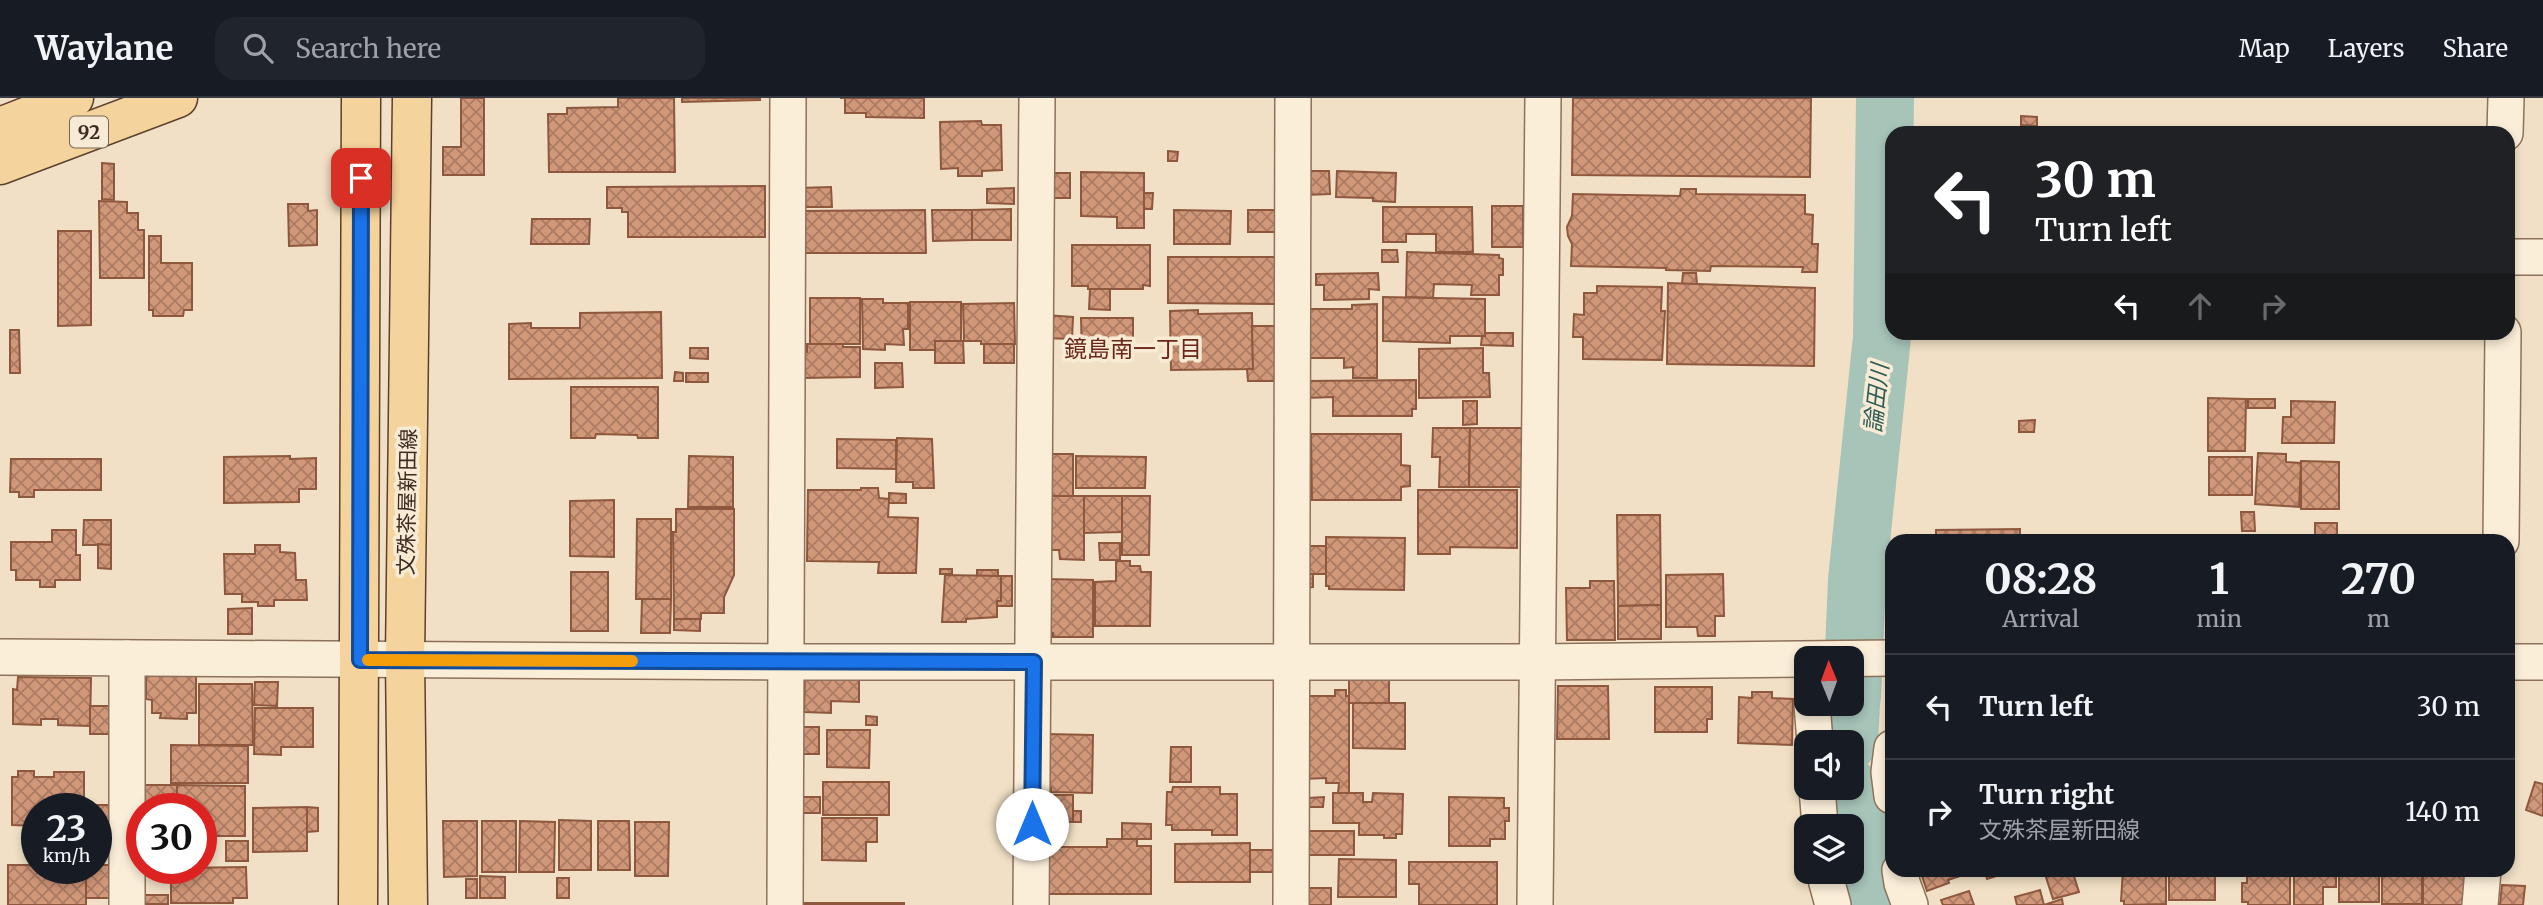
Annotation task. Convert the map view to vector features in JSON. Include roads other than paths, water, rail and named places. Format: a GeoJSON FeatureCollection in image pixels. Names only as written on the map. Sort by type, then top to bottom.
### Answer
{"type":"FeatureCollection","features":[{"type":"Feature","properties":{"kind":"main road","name":"92"},"geometry":{"type":"LineString","coordinates":[[0,127],[74,98]]}},
{"type":"Feature","properties":{"kind":"main road","name":"92"},"geometry":{"type":"LineString","coordinates":[[0,165],[178,98]]}},
{"type":"Feature","properties":{"kind":"main road"},"geometry":{"type":"LineString","coordinates":[[358,905],[361,98]]}},
{"type":"Feature","properties":{"kind":"main road","name":"文殊茶屋新田線"},"geometry":{"type":"LineString","coordinates":[[408,905],[405,659],[412,98]]}},
{"type":"Feature","properties":{"kind":"street"},"geometry":{"type":"LineString","coordinates":[[785,905],[788,98]]}},
{"type":"Feature","properties":{"kind":"street"},"geometry":{"type":"LineString","coordinates":[[1031,905],[1037,98]]}},
{"type":"Feature","properties":{"kind":"street"},"geometry":{"type":"LineString","coordinates":[[1291,905],[1293,98]]}},
{"type":"Feature","properties":{"kind":"street"},"geometry":{"type":"LineString","coordinates":[[1535,905],[1543,98]]}},
{"type":"Feature","properties":{"kind":"street"},"geometry":{"type":"LineString","coordinates":[[2505,126],[2506,98]]}},
{"type":"Feature","properties":{"kind":"street"},"geometry":{"type":"LineString","coordinates":[[2515,257],[2543,257]]}},
{"type":"Feature","properties":{"kind":"street"},"geometry":{"type":"LineString","coordinates":[[2501,534],[2503,340]]}},
{"type":"Feature","properties":{"kind":"street"},"geometry":{"type":"LineString","coordinates":[[0,657],[785,663],[1536,662],[1794,658]]}},
{"type":"Feature","properties":{"kind":"street"},"geometry":{"type":"LineString","coordinates":[[127,658],[127,905]]}},
{"type":"Feature","properties":{"kind":"street"},"geometry":{"type":"LineString","coordinates":[[1864,658],[1885,658]]}},
{"type":"Feature","properties":{"kind":"street"},"geometry":{"type":"LineString","coordinates":[[2515,662],[2543,662]]}},
{"type":"Feature","properties":{"kind":"street"},"geometry":{"type":"LineString","coordinates":[[1901,877],[1910,905]]}},
{"type":"Feature","properties":{"kind":"street"},"geometry":{"type":"LineString","coordinates":[[2480,905],[2482,877]]}},
{"type":"Feature","properties":{"kind":"street"},"geometry":{"type":"LineString","coordinates":[[1827,884],[1833,905]]}},
{"type":"Feature","properties":{"kind":"waterway","name":"論田川"},"geometry":{"type":"LineString","coordinates":[[1854,646],[1857,580],[1882,337],[1885,98]]}},
{"type":"Feature","properties":{"kind":"waterway","name":"論田川"},"geometry":{"type":"LineString","coordinates":[[1850,716],[1850,730]]}},
{"type":"Feature","properties":{"kind":"waterway","name":"論田川"},"geometry":{"type":"LineString","coordinates":[[1853,800],[1872,905]]}},
{"type":"Feature","properties":{"kind":"district","name":"鏡島南一丁目"},"geometry":{"type":"Point","coordinates":[1133,348]}}]}
